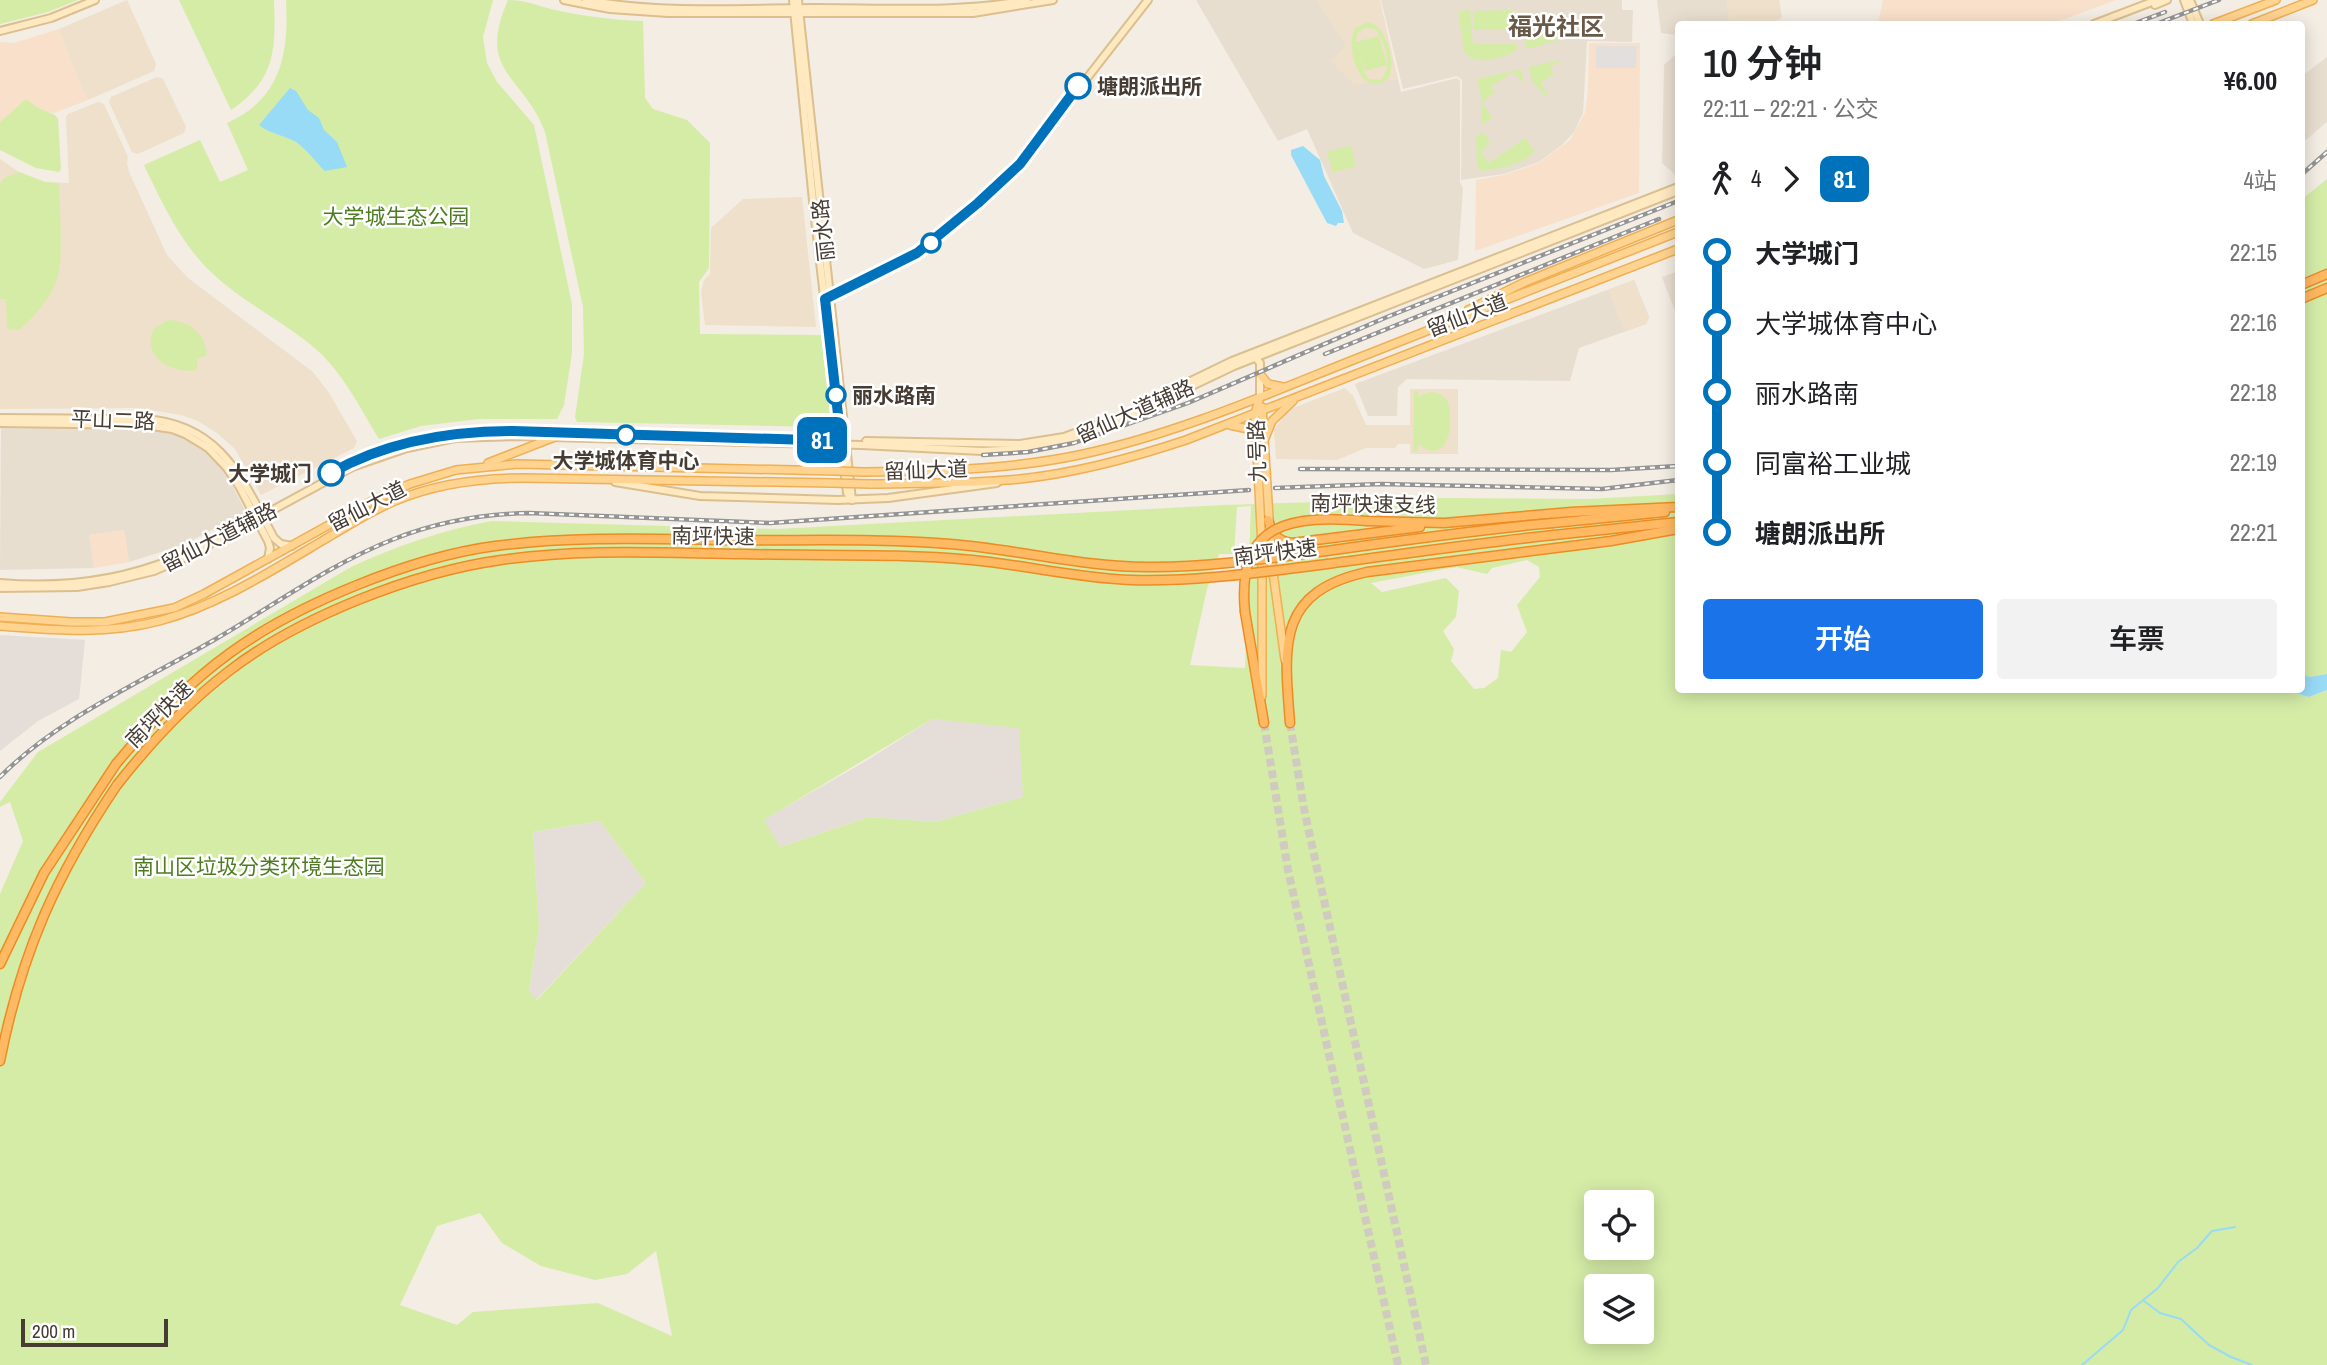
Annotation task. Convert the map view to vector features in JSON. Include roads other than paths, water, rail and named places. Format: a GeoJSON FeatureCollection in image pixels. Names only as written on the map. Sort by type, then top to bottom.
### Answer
{"type":"FeatureCollection","features":[{"type":"Feature","properties":{"kind":"highway"},"geometry":{"type":"LineString","coordinates":[[2305,283],[2327,274]]}},
{"type":"Feature","properties":{"kind":"highway"},"geometry":{"type":"LineString","coordinates":[[2305,297],[2327,288]]}},
{"type":"Feature","properties":{"kind":"highway","name":"南坪快速支线"},"geometry":{"type":"LineString","coordinates":[[1265,723],[1243,588],[1246,566],[1254,549],[1271,532],[1287,523],[1305,519],[1444,523],[1571,512],[1675,509]]}},
{"type":"Feature","properties":{"kind":"highway","name":"南坪快速"},"geometry":{"type":"LineString","coordinates":[[0,964],[44,873],[116,764],[151,723],[179,696],[232,652],[260,634],[374,579],[443,556],[491,546],[599,538],[924,542],[980,547],[1093,565],[1155,568],[1245,561],[1675,509]]}},
{"type":"Feature","properties":{"kind":"highway"},"geometry":{"type":"LineString","coordinates":[[1268,520],[1274,536],[1292,543],[1444,523]]}},
{"type":"Feature","properties":{"kind":"highway","name":"南坪快速"},"geometry":{"type":"LineString","coordinates":[[0,1061],[17,985],[40,922],[77,849],[117,785],[161,733],[228,671],[253,654],[322,617],[418,579],[474,564],[599,552],[939,558],[1096,577],[1162,580],[1242,575],[1675,522]]}},
{"type":"Feature","properties":{"kind":"highway"},"geometry":{"type":"LineString","coordinates":[[1290,723],[1286,671],[1290,635],[1303,604],[1313,592],[1329,583],[1367,572],[1611,541],[1675,530]]}},
{"type":"Feature","properties":{"kind":"main road"},"geometry":{"type":"LineString","coordinates":[[0,32],[32,24],[95,0]]}},
{"type":"Feature","properties":{"kind":"main road"},"geometry":{"type":"LineString","coordinates":[[564,0],[640,12],[973,8],[1027,0]]}},
{"type":"Feature","properties":{"kind":"main road"},"geometry":{"type":"LineString","coordinates":[[586,0],[646,7],[974,13],[1053,0]]}},
{"type":"Feature","properties":{"kind":"main road","name":"丽水路"},"geometry":{"type":"LineString","coordinates":[[796,0],[844,443],[847,493],[852,500]]}},
{"type":"Feature","properties":{"kind":"main road"},"geometry":{"type":"LineString","coordinates":[[828,298],[917,253],[1003,180],[1020,164],[1148,0]]}},
{"type":"Feature","properties":{"kind":"main road"},"geometry":{"type":"LineString","coordinates":[[2102,21],[2157,0]]}},
{"type":"Feature","properties":{"kind":"main road"},"geometry":{"type":"LineString","coordinates":[[2112,21],[2167,0]]}},
{"type":"Feature","properties":{"kind":"main road"},"geometry":{"type":"LineString","coordinates":[[2184,0],[2192,21]]}},
{"type":"Feature","properties":{"kind":"main road"},"geometry":{"type":"LineString","coordinates":[[2190,0],[2199,21]]}},
{"type":"Feature","properties":{"kind":"main road"},"geometry":{"type":"LineString","coordinates":[[2221,21],[2276,0]]}},
{"type":"Feature","properties":{"kind":"main road"},"geometry":{"type":"LineString","coordinates":[[2260,21],[2313,0]]}},
{"type":"Feature","properties":{"kind":"main road","name":"留仙大道辅路"},"geometry":{"type":"LineString","coordinates":[[0,588],[77,587],[143,574],[184,558],[348,464],[406,443],[439,436],[469,432],[844,443],[982,451],[1024,449],[1065,442],[1110,425],[1255,357],[1675,190]]}},
{"type":"Feature","properties":{"kind":"main road","name":"留仙大道辅路"},"geometry":{"type":"LineString","coordinates":[[844,443],[861,441],[995,445],[1043,441],[1074,434],[1120,416],[1231,361],[1675,190]]}},
{"type":"Feature","properties":{"kind":"main road"},"geometry":{"type":"LineString","coordinates":[[1430,330],[1510,289],[1675,221]]}},
{"type":"Feature","properties":{"kind":"main road","name":"留仙大道"},"geometry":{"type":"LineString","coordinates":[[0,617],[105,622],[142,616],[188,602],[374,500],[440,474],[473,467],[517,464],[863,472],[979,469],[1076,455],[1152,435],[1260,397],[1675,233]]}},
{"type":"Feature","properties":{"kind":"main road","name":"留仙大道"},"geometry":{"type":"LineString","coordinates":[[0,626],[86,631],[159,621],[192,610],[231,592],[378,509],[412,494],[486,479],[956,483],[1021,478],[1107,464],[1222,426],[1675,250]]}},
{"type":"Feature","properties":{"kind":"main road"},"geometry":{"type":"LineString","coordinates":[[1255,357],[1260,363],[1260,397]]}},
{"type":"Feature","properties":{"kind":"main road"},"geometry":{"type":"LineString","coordinates":[[1260,374],[1274,386],[1287,386]]}},
{"type":"Feature","properties":{"kind":"main road"},"geometry":{"type":"LineString","coordinates":[[1260,449],[1272,421],[1286,406],[1308,392]]}},
{"type":"Feature","properties":{"kind":"main road","name":"九号路"},"geometry":{"type":"LineString","coordinates":[[1260,397],[1261,698]]}},
{"type":"Feature","properties":{"kind":"main road","name":"平山二路"},"geometry":{"type":"LineString","coordinates":[[0,418],[143,419],[182,426],[211,443],[230,461],[259,516],[269,545],[268,559]]}},
{"type":"Feature","properties":{"kind":"main road","name":"平山二路"},"geometry":{"type":"LineString","coordinates":[[0,423],[145,425],[172,429],[197,440],[218,458],[277,541],[292,545]]}},
{"type":"Feature","properties":{"kind":"main road"},"geometry":{"type":"LineString","coordinates":[[1222,426],[1236,425],[1248,429],[1260,449]]}},
{"type":"Feature","properties":{"kind":"main road"},"geometry":{"type":"LineString","coordinates":[[473,467],[561,435]]}},
{"type":"Feature","properties":{"kind":"main road","name":"九号路"},"geometry":{"type":"LineString","coordinates":[[1260,449],[1286,671]]}},
{"type":"Feature","properties":{"kind":"main road"},"geometry":{"type":"LineString","coordinates":[[589,478],[700,496],[852,500],[975,488],[1021,478]]}},
{"type":"Feature","properties":{"kind":"main road","name":"留仙大道辅路"},"geometry":{"type":"LineString","coordinates":[[0,583],[72,583],[141,570],[182,555],[259,516]]}},
{"type":"Feature","properties":{"kind":"water"},"geometry":{"type":"Polygon","coordinates":[[[290,88],[296,91],[308,110],[319,118],[324,130],[337,142],[347,167],[325,171],[296,142],[259,125],[290,88]]]}},
{"type":"Feature","properties":{"kind":"water"},"geometry":{"type":"Polygon","coordinates":[[[1303,146],[1320,160],[1324,176],[1342,211],[1344,223],[1338,223],[1336,226],[1327,223],[1291,155],[1291,150],[1303,146]]]}},
{"type":"Feature","properties":{"kind":"water"},"geometry":{"type":"Polygon","coordinates":[[[2327,674],[2327,690],[2309,697],[2295,693],[2305,693],[2305,675],[2327,674]]]}},
{"type":"Feature","properties":{"kind":"waterway"},"geometry":{"type":"LineString","coordinates":[[2082,1365],[2123,1330],[2131,1310],[2158,1288],[2178,1262],[2197,1248],[2212,1231],[2235,1227]]}},
{"type":"Feature","properties":{"kind":"waterway"},"geometry":{"type":"LineString","coordinates":[[2144,1301],[2160,1313],[2181,1319],[2209,1345],[2252,1365]]}},
{"type":"Feature","properties":{"kind":"tunnel"},"geometry":{"type":"LineString","coordinates":[[1264,723],[1288,870],[1398,1365]]}},
{"type":"Feature","properties":{"kind":"tunnel"},"geometry":{"type":"LineString","coordinates":[[1290,723],[1304,809],[1426,1365]]}},
{"type":"Feature","properties":{"kind":"railway"},"geometry":{"type":"LineString","coordinates":[[2164,21],[2219,0]]}},
{"type":"Feature","properties":{"kind":"railway"},"geometry":{"type":"LineString","coordinates":[[2141,21],[2165,12]]}},
{"type":"Feature","properties":{"kind":"railway"},"geometry":{"type":"LineString","coordinates":[[2305,171],[2327,152]]}},
{"type":"Feature","properties":{"kind":"railway"},"geometry":{"type":"LineString","coordinates":[[983,455],[1028,452],[1074,443],[1188,403],[1387,317],[1675,202]]}},
{"type":"Feature","properties":{"kind":"railway"},"geometry":{"type":"LineString","coordinates":[[1325,354],[1659,219]]}},
{"type":"Feature","properties":{"kind":"railway"},"geometry":{"type":"LineString","coordinates":[[1300,469],[1611,470],[1675,466]]}},
{"type":"Feature","properties":{"kind":"railway"},"geometry":{"type":"LineString","coordinates":[[1275,488],[1381,484],[1602,489],[1675,480]]}},
{"type":"Feature","properties":{"kind":"railway"},"geometry":{"type":"LineString","coordinates":[[0,777],[48,736],[74,719],[214,640],[324,573],[394,539],[443,524],[477,517],[529,513],[770,523],[1249,490]]}},
{"type":"Feature","properties":{"kind":"place","name":"塘朗派出所"},"geometry":{"type":"Point","coordinates":[1078,86]}},
{"type":"Feature","properties":{"kind":"place","name":"丽水路南"},"geometry":{"type":"Point","coordinates":[836,395]}},
{"type":"Feature","properties":{"kind":"place","name":"大学城体育中心"},"geometry":{"type":"Point","coordinates":[626,435]}},
{"type":"Feature","properties":{"kind":"place","name":"大学城门"},"geometry":{"type":"Point","coordinates":[331,473]}},
{"type":"Feature","properties":{"kind":"district","name":"福光社区"},"geometry":{"type":"Point","coordinates":[1556,26]}},
{"type":"Feature","properties":{"kind":"park label","name":"大学城生态公园"},"geometry":{"type":"Point","coordinates":[396,216]}},
{"type":"Feature","properties":{"kind":"park label","name":"南山区垃圾分类环境生态园"},"geometry":{"type":"Point","coordinates":[259,866]}}]}
